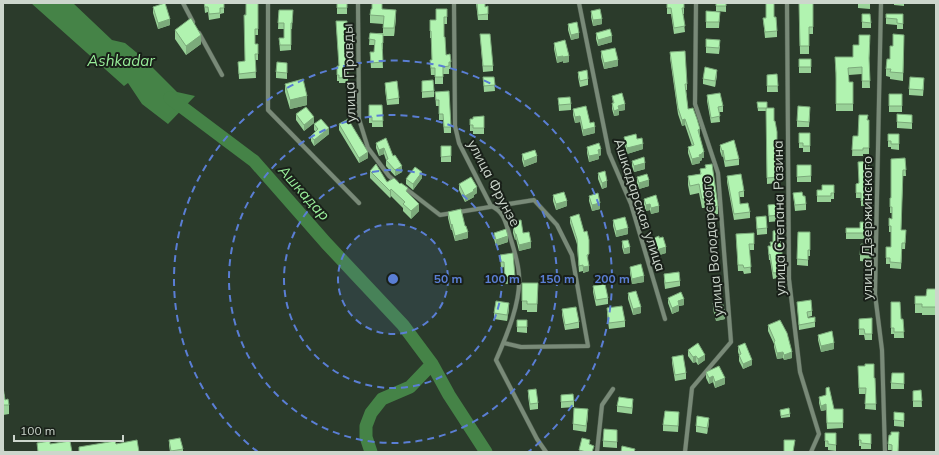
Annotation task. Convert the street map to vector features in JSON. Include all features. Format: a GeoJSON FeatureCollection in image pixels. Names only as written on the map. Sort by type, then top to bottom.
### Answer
{"type":"FeatureCollection","features":[{"type":"Feature","properties":{"kind":"street"},"geometry":{"type":"LineString","coordinates":[[183,3],[222,75]]}},
{"type":"Feature","properties":{"kind":"street"},"geometry":{"type":"LineString","coordinates":[[268,3],[268,110],[359,203]]}},
{"type":"Feature","properties":{"kind":"street","name":"улица Правды"},"geometry":{"type":"LineString","coordinates":[[358,3],[359,119],[368,148],[389,176],[440,215],[534,200],[556,225],[572,255],[588,346],[521,347],[504,343]]}},
{"type":"Feature","properties":{"kind":"street","name":"улица Фрунзе"},"geometry":{"type":"LineString","coordinates":[[454,3],[455,126],[459,143],[491,206],[499,210],[504,219],[516,254],[519,276],[516,307],[504,343],[496,360],[537,439],[546,452]]}},
{"type":"Feature","properties":{"kind":"street","name":"Ашкадарская улица"},"geometry":{"type":"LineString","coordinates":[[579,3],[609,153],[631,204],[665,319]]}},
{"type":"Feature","properties":{"kind":"street","name":"улица Володарского"},"geometry":{"type":"LineString","coordinates":[[685,452],[692,388],[731,342],[718,173],[695,104],[696,3]]}},
{"type":"Feature","properties":{"kind":"street","name":"улица Степана Разина"},"geometry":{"type":"LineString","coordinates":[[787,3],[789,278],[800,372],[819,434],[810,452]]}},
{"type":"Feature","properties":{"kind":"street","name":"улица Дзержинского"},"geometry":{"type":"LineString","coordinates":[[881,3],[876,294],[882,350],[885,452]]}},
{"type":"Feature","properties":{"kind":"street"},"geometry":{"type":"LineString","coordinates":[[597,452],[602,405],[613,389]]}},
{"type":"Feature","properties":{"kind":"water","name":"Ashkadar"},"geometry":{"type":"Polygon","coordinates":[[[31,3],[73,3],[112,40],[125,43],[142,57],[177,92],[195,96],[168,124],[142,104],[128,83],[124,86],[31,3]]]}},
{"type":"Feature","properties":{"kind":"building"},"geometry":{"type":"Polygon","coordinates":[[[165,3],[170,19],[158,23],[153,7],[165,3]]]}},
{"type":"Feature","properties":{"kind":"building"},"geometry":{"type":"Polygon","coordinates":[[[204,3],[224,3],[224,8],[220,8],[220,13],[209,14],[208,7],[205,7],[204,3]]]}},
{"type":"Feature","properties":{"kind":"building"},"geometry":{"type":"Polygon","coordinates":[[[246,3],[258,3],[258,29],[255,29],[255,44],[258,44],[258,54],[255,54],[256,72],[239,74],[238,62],[245,61],[244,15],[246,15],[246,3]]]}},
{"type":"Feature","properties":{"kind":"building"},"geometry":{"type":"Polygon","coordinates":[[[337,3],[347,3],[347,8],[337,8],[337,3]]]}},
{"type":"Feature","properties":{"kind":"building"},"geometry":{"type":"Polygon","coordinates":[[[372,3],[382,3],[382,9],[396,10],[394,28],[383,28],[384,16],[370,15],[372,3]]]}},
{"type":"Feature","properties":{"kind":"building"},"geometry":{"type":"Polygon","coordinates":[[[477,3],[485,3],[485,7],[488,6],[488,14],[478,15],[477,3]]]}},
{"type":"Feature","properties":{"kind":"building"},"geometry":{"type":"Polygon","coordinates":[[[667,3],[684,3],[684,8],[682,8],[685,26],[674,28],[671,8],[667,8],[667,3]]]}},
{"type":"Feature","properties":{"kind":"building"},"geometry":{"type":"Polygon","coordinates":[[[716,3],[726,3],[726,6],[716,6],[716,3]]]}},
{"type":"Feature","properties":{"kind":"building"},"geometry":{"type":"Polygon","coordinates":[[[766,3],[774,3],[774,17],[776,17],[777,31],[765,32],[763,18],[766,18],[766,3]]]}},
{"type":"Feature","properties":{"kind":"building"},"geometry":{"type":"Polygon","coordinates":[[[799,3],[813,3],[813,27],[809,27],[809,46],[800,46],[799,3]]]}},
{"type":"Feature","properties":{"kind":"building"},"geometry":{"type":"Polygon","coordinates":[[[436,9],[447,9],[447,17],[444,17],[444,37],[446,55],[450,54],[451,62],[449,62],[449,66],[443,67],[443,77],[435,77],[435,68],[431,68],[430,60],[432,60],[430,20],[436,20],[436,9]]]}},
{"type":"Feature","properties":{"kind":"building"},"geometry":{"type":"Polygon","coordinates":[[[600,9],[602,19],[593,20],[591,11],[600,9]]]}},
{"type":"Feature","properties":{"kind":"building"},"geometry":{"type":"Polygon","coordinates":[[[279,10],[293,10],[291,23],[291,45],[280,45],[279,38],[284,38],[284,23],[278,23],[279,10]]]}},
{"type":"Feature","properties":{"kind":"building"},"geometry":{"type":"Polygon","coordinates":[[[706,11],[720,12],[719,22],[706,22],[706,11]]]}},
{"type":"Feature","properties":{"kind":"building"},"geometry":{"type":"Polygon","coordinates":[[[862,14],[870,14],[871,23],[862,22],[862,14]]]}},
{"type":"Feature","properties":{"kind":"building"},"geometry":{"type":"Polygon","coordinates":[[[886,14],[903,14],[903,24],[897,23],[897,19],[886,18],[886,14]]]}},
{"type":"Feature","properties":{"kind":"building"},"geometry":{"type":"Polygon","coordinates":[[[191,18],[201,35],[186,46],[175,30],[191,18]]]}},
{"type":"Feature","properties":{"kind":"building"},"geometry":{"type":"Polygon","coordinates":[[[336,21],[347,21],[349,57],[348,77],[339,78],[339,75],[337,75],[337,66],[339,66],[336,21]]]}},
{"type":"Feature","properties":{"kind":"building"},"geometry":{"type":"Polygon","coordinates":[[[577,22],[579,33],[571,35],[568,24],[577,22]]]}},
{"type":"Feature","properties":{"kind":"building"},"geometry":{"type":"Polygon","coordinates":[[[610,29],[612,36],[598,40],[596,33],[610,29]]]}},
{"type":"Feature","properties":{"kind":"building"},"geometry":{"type":"Polygon","coordinates":[[[370,33],[383,34],[383,62],[371,63],[370,52],[374,52],[375,40],[369,39],[370,33]]]}},
{"type":"Feature","properties":{"kind":"building"},"geometry":{"type":"Polygon","coordinates":[[[480,34],[490,34],[493,66],[483,66],[480,34]]]}},
{"type":"Feature","properties":{"kind":"building"},"geometry":{"type":"Polygon","coordinates":[[[893,34],[904,35],[903,73],[890,72],[891,69],[886,69],[887,59],[890,59],[890,46],[893,46],[893,34]]]}},
{"type":"Feature","properties":{"kind":"building"},"geometry":{"type":"Polygon","coordinates":[[[859,35],[870,35],[870,81],[862,81],[862,67],[848,68],[849,82],[853,82],[853,104],[836,104],[835,57],[853,57],[853,45],[859,45],[859,35]]]}},
{"type":"Feature","properties":{"kind":"building"},"geometry":{"type":"Polygon","coordinates":[[[706,39],[720,40],[719,48],[706,47],[706,39]]]}},
{"type":"Feature","properties":{"kind":"building"},"geometry":{"type":"Polygon","coordinates":[[[565,40],[569,56],[557,57],[554,43],[565,40]]]}},
{"type":"Feature","properties":{"kind":"building"},"geometry":{"type":"Polygon","coordinates":[[[615,48],[618,60],[604,63],[601,51],[615,48]]]}},
{"type":"Feature","properties":{"kind":"building"},"geometry":{"type":"Polygon","coordinates":[[[685,51],[687,84],[685,84],[688,109],[693,108],[700,129],[698,130],[704,152],[699,155],[700,157],[692,159],[688,147],[694,145],[685,119],[682,120],[678,108],[670,52],[685,51]]]}},
{"type":"Feature","properties":{"kind":"building"},"geometry":{"type":"Polygon","coordinates":[[[799,59],[811,59],[811,67],[799,67],[799,59]]]}},
{"type":"Feature","properties":{"kind":"building"},"geometry":{"type":"Polygon","coordinates":[[[277,62],[287,63],[287,73],[276,72],[277,62]]]}},
{"type":"Feature","properties":{"kind":"building"},"geometry":{"type":"Polygon","coordinates":[[[705,67],[717,70],[715,81],[703,79],[705,67]]]}},
{"type":"Feature","properties":{"kind":"building"},"geometry":{"type":"Polygon","coordinates":[[[587,70],[588,79],[580,81],[578,72],[587,70]]]}},
{"type":"Feature","properties":{"kind":"building"},"geometry":{"type":"Polygon","coordinates":[[[777,74],[778,86],[767,86],[767,75],[777,74]]]}},
{"type":"Feature","properties":{"kind":"building"},"geometry":{"type":"Polygon","coordinates":[[[483,77],[494,77],[495,85],[484,86],[483,77]]]}},
{"type":"Feature","properties":{"kind":"building"},"geometry":{"type":"Polygon","coordinates":[[[910,77],[924,78],[923,90],[909,89],[910,77]]]}},
{"type":"Feature","properties":{"kind":"building"},"geometry":{"type":"Polygon","coordinates":[[[303,79],[307,96],[290,100],[285,84],[303,79]]]}},
{"type":"Feature","properties":{"kind":"building"},"geometry":{"type":"Polygon","coordinates":[[[433,80],[434,91],[422,92],[422,81],[433,80]]]}},
{"type":"Feature","properties":{"kind":"building"},"geometry":{"type":"Polygon","coordinates":[[[397,81],[399,98],[387,100],[385,83],[397,81]]]}},
{"type":"Feature","properties":{"kind":"building"},"geometry":{"type":"Polygon","coordinates":[[[449,91],[451,127],[444,127],[443,114],[439,114],[439,100],[436,100],[435,92],[449,91]]]}},
{"type":"Feature","properties":{"kind":"building"},"geometry":{"type":"Polygon","coordinates":[[[622,93],[625,104],[618,106],[619,109],[614,111],[612,96],[622,93]]]}},
{"type":"Feature","properties":{"kind":"building"},"geometry":{"type":"Polygon","coordinates":[[[720,93],[723,106],[718,107],[720,116],[711,118],[707,95],[720,93]]]}},
{"type":"Feature","properties":{"kind":"building"},"geometry":{"type":"Polygon","coordinates":[[[889,94],[902,94],[902,106],[889,106],[889,94]]]}},
{"type":"Feature","properties":{"kind":"building"},"geometry":{"type":"Polygon","coordinates":[[[570,97],[571,104],[559,105],[558,98],[570,97]]]}},
{"type":"Feature","properties":{"kind":"building"},"geometry":{"type":"Polygon","coordinates":[[[757,102],[767,102],[767,108],[758,108],[757,102]]]}},
{"type":"Feature","properties":{"kind":"building"},"geometry":{"type":"Polygon","coordinates":[[[369,105],[382,105],[383,121],[372,121],[372,117],[369,117],[369,105]]]}},
{"type":"Feature","properties":{"kind":"building"},"geometry":{"type":"Polygon","coordinates":[[[586,106],[590,123],[594,122],[595,127],[583,130],[580,116],[575,117],[573,109],[586,106]]]}},
{"type":"Feature","properties":{"kind":"building"},"geometry":{"type":"Polygon","coordinates":[[[798,106],[810,107],[809,122],[797,121],[798,106]]]}},
{"type":"Feature","properties":{"kind":"building"},"geometry":{"type":"Polygon","coordinates":[[[306,107],[314,117],[304,125],[296,114],[306,107]]]}},
{"type":"Feature","properties":{"kind":"building"},"geometry":{"type":"Polygon","coordinates":[[[766,108],[774,108],[777,143],[774,143],[778,177],[767,178],[766,108]]]}},
{"type":"Feature","properties":{"kind":"building"},"geometry":{"type":"Polygon","coordinates":[[[897,114],[912,115],[912,123],[897,122],[897,114]]]}},
{"type":"Feature","properties":{"kind":"building"},"geometry":{"type":"Polygon","coordinates":[[[859,115],[868,115],[869,148],[863,148],[863,150],[852,150],[853,136],[858,136],[859,115]]]}},
{"type":"Feature","properties":{"kind":"building"},"geometry":{"type":"Polygon","coordinates":[[[484,116],[484,128],[473,128],[473,125],[470,125],[470,119],[473,119],[473,117],[484,116]]]}},
{"type":"Feature","properties":{"kind":"building"},"geometry":{"type":"Polygon","coordinates":[[[321,119],[329,128],[314,140],[311,136],[318,129],[314,124],[321,119]]]}},
{"type":"Feature","properties":{"kind":"building"},"geometry":{"type":"Polygon","coordinates":[[[348,119],[368,152],[359,158],[339,124],[348,119]]]}},
{"type":"Feature","properties":{"kind":"building"},"geometry":{"type":"Polygon","coordinates":[[[799,133],[810,133],[810,146],[803,146],[803,143],[799,143],[799,133]]]}},
{"type":"Feature","properties":{"kind":"building"},"geometry":{"type":"Polygon","coordinates":[[[636,134],[637,139],[642,138],[643,144],[627,148],[624,137],[636,134]]]}},
{"type":"Feature","properties":{"kind":"building"},"geometry":{"type":"Polygon","coordinates":[[[888,134],[899,134],[899,144],[891,144],[891,141],[888,141],[888,134]]]}},
{"type":"Feature","properties":{"kind":"building"},"geometry":{"type":"Polygon","coordinates":[[[386,138],[393,156],[395,155],[402,166],[395,170],[386,160],[388,159],[384,148],[379,150],[376,143],[386,138]]]}},
{"type":"Feature","properties":{"kind":"building"},"geometry":{"type":"Polygon","coordinates":[[[734,140],[739,159],[725,161],[723,150],[722,151],[720,145],[734,140]]]}},
{"type":"Feature","properties":{"kind":"building"},"geometry":{"type":"Polygon","coordinates":[[[599,143],[601,149],[598,150],[599,154],[589,156],[587,147],[599,143]]]}},
{"type":"Feature","properties":{"kind":"building"},"geometry":{"type":"Polygon","coordinates":[[[441,146],[451,146],[451,156],[441,157],[441,146]]]}},
{"type":"Feature","properties":{"kind":"building"},"geometry":{"type":"Polygon","coordinates":[[[535,150],[537,156],[524,161],[522,154],[535,150]]]}},
{"type":"Feature","properties":{"kind":"building"},"geometry":{"type":"Polygon","coordinates":[[[644,157],[645,163],[634,166],[632,161],[644,157]]]}},
{"type":"Feature","properties":{"kind":"building"},"geometry":{"type":"Polygon","coordinates":[[[905,158],[906,170],[903,170],[901,230],[906,230],[905,243],[902,243],[901,263],[890,262],[890,258],[886,258],[886,247],[891,247],[891,226],[889,226],[889,218],[892,219],[892,207],[890,207],[891,159],[905,158]]]}},
{"type":"Feature","properties":{"kind":"building"},"geometry":{"type":"Polygon","coordinates":[[[869,161],[869,172],[866,172],[866,183],[870,183],[870,200],[861,201],[861,193],[856,193],[856,184],[859,183],[858,162],[869,161]]]}},
{"type":"Feature","properties":{"kind":"building"},"geometry":{"type":"Polygon","coordinates":[[[376,164],[387,182],[394,178],[400,184],[401,183],[408,188],[406,191],[419,204],[411,211],[403,204],[405,202],[391,189],[390,191],[370,171],[376,164]]]}},
{"type":"Feature","properties":{"kind":"building"},"geometry":{"type":"Polygon","coordinates":[[[712,164],[718,206],[711,207],[711,203],[706,204],[705,199],[702,199],[699,184],[690,186],[688,176],[701,174],[700,169],[706,168],[705,165],[712,164]]]}},
{"type":"Feature","properties":{"kind":"building"},"geometry":{"type":"Polygon","coordinates":[[[797,165],[811,165],[811,176],[797,177],[797,165]]]}},
{"type":"Feature","properties":{"kind":"building"},"geometry":{"type":"Polygon","coordinates":[[[415,167],[422,172],[413,184],[406,179],[415,167]]]}},
{"type":"Feature","properties":{"kind":"building"},"geometry":{"type":"Polygon","coordinates":[[[605,171],[607,181],[602,183],[598,173],[605,171]]]}},
{"type":"Feature","properties":{"kind":"building"},"geometry":{"type":"Polygon","coordinates":[[[647,174],[649,180],[639,183],[637,177],[647,174]]]}},
{"type":"Feature","properties":{"kind":"building"},"geometry":{"type":"Polygon","coordinates":[[[741,174],[744,191],[739,192],[740,204],[748,203],[750,212],[734,214],[727,176],[741,174]]]}},
{"type":"Feature","properties":{"kind":"building"},"geometry":{"type":"Polygon","coordinates":[[[471,177],[477,187],[473,190],[474,191],[465,196],[459,184],[471,177]]]}},
{"type":"Feature","properties":{"kind":"building"},"geometry":{"type":"Polygon","coordinates":[[[822,185],[834,185],[834,193],[831,193],[831,196],[817,196],[817,190],[822,190],[822,185]]]}},
{"type":"Feature","properties":{"kind":"building"},"geometry":{"type":"Polygon","coordinates":[[[564,192],[567,201],[556,204],[553,195],[564,192]]]}},
{"type":"Feature","properties":{"kind":"building"},"geometry":{"type":"Polygon","coordinates":[[[802,192],[803,196],[805,196],[806,204],[795,205],[793,193],[802,192]]]}},
{"type":"Feature","properties":{"kind":"building"},"geometry":{"type":"Polygon","coordinates":[[[598,193],[600,203],[592,205],[589,196],[598,193]]]}},
{"type":"Feature","properties":{"kind":"building"},"geometry":{"type":"Polygon","coordinates":[[[656,195],[659,206],[651,208],[650,204],[646,205],[644,199],[656,195]]]}},
{"type":"Feature","properties":{"kind":"building"},"geometry":{"type":"Polygon","coordinates":[[[778,204],[780,215],[769,216],[768,205],[778,204]]]}},
{"type":"Feature","properties":{"kind":"building"},"geometry":{"type":"Polygon","coordinates":[[[461,209],[468,232],[455,236],[448,212],[461,209]]]}},
{"type":"Feature","properties":{"kind":"building"},"geometry":{"type":"Polygon","coordinates":[[[579,214],[584,232],[587,231],[589,240],[589,254],[587,255],[589,266],[583,267],[583,265],[579,266],[577,239],[570,217],[579,214]]]}},
{"type":"Feature","properties":{"kind":"building"},"geometry":{"type":"Polygon","coordinates":[[[766,216],[767,228],[757,229],[756,217],[766,216]]]}},
{"type":"Feature","properties":{"kind":"building"},"geometry":{"type":"Polygon","coordinates":[[[625,217],[628,228],[616,231],[613,220],[625,217]]]}},
{"type":"Feature","properties":{"kind":"building"},"geometry":{"type":"Polygon","coordinates":[[[521,220],[523,233],[529,232],[531,242],[519,245],[513,227],[513,221],[521,220]]]}},
{"type":"Feature","properties":{"kind":"building"},"geometry":{"type":"Polygon","coordinates":[[[860,222],[871,222],[870,233],[846,233],[846,228],[860,228],[860,222]]]}},
{"type":"Feature","properties":{"kind":"building"},"geometry":{"type":"Polygon","coordinates":[[[506,229],[508,236],[496,240],[494,233],[506,229]]]}},
{"type":"Feature","properties":{"kind":"building"},"geometry":{"type":"Polygon","coordinates":[[[780,230],[782,254],[778,254],[782,272],[773,273],[768,246],[771,246],[770,242],[773,242],[773,231],[780,230]]]}},
{"type":"Feature","properties":{"kind":"building"},"geometry":{"type":"Polygon","coordinates":[[[798,232],[810,232],[810,250],[808,250],[808,260],[797,259],[798,232]]]}},
{"type":"Feature","properties":{"kind":"building"},"geometry":{"type":"Polygon","coordinates":[[[754,233],[754,244],[749,244],[751,267],[744,268],[743,265],[738,265],[736,234],[754,233]]]}},
{"type":"Feature","properties":{"kind":"building"},"geometry":{"type":"Polygon","coordinates":[[[659,236],[659,238],[663,237],[666,247],[653,251],[649,240],[659,236]]]}},
{"type":"Feature","properties":{"kind":"building"},"geometry":{"type":"Polygon","coordinates":[[[628,240],[630,247],[624,249],[622,241],[628,240]]]}},
{"type":"Feature","properties":{"kind":"building"},"geometry":{"type":"Polygon","coordinates":[[[861,244],[872,245],[871,256],[860,255],[861,244]]]}},
{"type":"Feature","properties":{"kind":"building"},"geometry":{"type":"Polygon","coordinates":[[[513,253],[515,277],[505,278],[504,262],[501,262],[500,255],[513,253]]]}},
{"type":"Feature","properties":{"kind":"building"},"geometry":{"type":"Polygon","coordinates":[[[641,264],[644,276],[632,279],[630,267],[641,264]]]}},
{"type":"Feature","properties":{"kind":"building"},"geometry":{"type":"Polygon","coordinates":[[[679,272],[680,281],[665,283],[664,274],[679,272]]]}},
{"type":"Feature","properties":{"kind":"building"},"geometry":{"type":"Polygon","coordinates":[[[522,283],[538,283],[537,304],[527,304],[527,301],[522,301],[522,283]]]}},
{"type":"Feature","properties":{"kind":"building"},"geometry":{"type":"Polygon","coordinates":[[[605,284],[608,298],[596,300],[593,286],[605,284]]]}},
{"type":"Feature","properties":{"kind":"building"},"geometry":{"type":"Polygon","coordinates":[[[927,289],[936,289],[936,307],[922,307],[922,304],[915,304],[915,296],[926,296],[927,289]]]}},
{"type":"Feature","properties":{"kind":"building"},"geometry":{"type":"Polygon","coordinates":[[[636,291],[641,307],[633,309],[628,293],[636,291]]]}},
{"type":"Feature","properties":{"kind":"building"},"geometry":{"type":"Polygon","coordinates":[[[681,292],[684,299],[678,301],[679,305],[672,308],[668,298],[681,292]]]}},
{"type":"Feature","properties":{"kind":"building"},"geometry":{"type":"Polygon","coordinates":[[[811,300],[812,311],[807,312],[808,318],[815,317],[815,322],[799,325],[797,302],[811,300]]]}},
{"type":"Feature","properties":{"kind":"building"},"geometry":{"type":"Polygon","coordinates":[[[496,301],[509,303],[507,315],[494,313],[496,301]]]}},
{"type":"Feature","properties":{"kind":"building"},"geometry":{"type":"Polygon","coordinates":[[[722,301],[725,313],[716,316],[713,303],[722,301]]]}},
{"type":"Feature","properties":{"kind":"building"},"geometry":{"type":"Polygon","coordinates":[[[891,302],[900,302],[901,319],[903,319],[904,332],[894,332],[894,328],[891,328],[891,302]]]}},
{"type":"Feature","properties":{"kind":"building"},"geometry":{"type":"Polygon","coordinates":[[[622,306],[625,321],[609,323],[607,308],[622,306]]]}},
{"type":"Feature","properties":{"kind":"building"},"geometry":{"type":"Polygon","coordinates":[[[576,307],[579,322],[565,325],[562,309],[576,307]]]}},
{"type":"Feature","properties":{"kind":"building"},"geometry":{"type":"Polygon","coordinates":[[[872,318],[872,334],[865,334],[864,329],[859,329],[859,319],[872,318]]]}},
{"type":"Feature","properties":{"kind":"building"},"geometry":{"type":"Polygon","coordinates":[[[517,320],[527,320],[527,327],[517,327],[517,320]]]}},
{"type":"Feature","properties":{"kind":"building"},"geometry":{"type":"Polygon","coordinates":[[[780,320],[787,333],[792,352],[784,355],[783,352],[777,353],[775,341],[768,325],[780,320]]]}},
{"type":"Feature","properties":{"kind":"building"},"geometry":{"type":"Polygon","coordinates":[[[832,331],[834,343],[821,346],[818,335],[832,331]]]}},
{"type":"Feature","properties":{"kind":"building"},"geometry":{"type":"Polygon","coordinates":[[[698,343],[705,355],[698,359],[696,356],[693,357],[688,350],[698,343]]]}},
{"type":"Feature","properties":{"kind":"building"},"geometry":{"type":"Polygon","coordinates":[[[745,343],[752,360],[743,364],[739,355],[741,354],[738,346],[745,343]]]}},
{"type":"Feature","properties":{"kind":"building"},"geometry":{"type":"Polygon","coordinates":[[[683,355],[686,373],[675,375],[672,357],[683,355]]]}},
{"type":"Feature","properties":{"kind":"building"},"geometry":{"type":"Polygon","coordinates":[[[865,364],[874,364],[876,404],[865,404],[866,388],[859,388],[858,366],[865,366],[865,364]]]}},
{"type":"Feature","properties":{"kind":"building"},"geometry":{"type":"Polygon","coordinates":[[[719,366],[725,378],[715,382],[713,376],[709,378],[706,372],[719,366]]]}},
{"type":"Feature","properties":{"kind":"building"},"geometry":{"type":"Polygon","coordinates":[[[892,373],[904,373],[904,384],[891,383],[892,373]]]}},
{"type":"Feature","properties":{"kind":"building"},"geometry":{"type":"Polygon","coordinates":[[[3,387],[5,400],[8,399],[9,405],[3,405],[3,387]]]}},
{"type":"Feature","properties":{"kind":"building"},"geometry":{"type":"Polygon","coordinates":[[[829,387],[834,409],[843,409],[843,423],[827,423],[826,404],[821,406],[819,397],[826,395],[826,388],[829,387]]]}},
{"type":"Feature","properties":{"kind":"building"},"geometry":{"type":"Polygon","coordinates":[[[536,389],[538,403],[530,404],[528,390],[536,389]]]}},
{"type":"Feature","properties":{"kind":"building"},"geometry":{"type":"Polygon","coordinates":[[[921,390],[922,401],[913,401],[913,391],[921,390]]]}},
{"type":"Feature","properties":{"kind":"building"},"geometry":{"type":"Polygon","coordinates":[[[573,394],[574,401],[561,402],[561,395],[573,394]]]}},
{"type":"Feature","properties":{"kind":"building"},"geometry":{"type":"Polygon","coordinates":[[[619,397],[633,399],[632,408],[617,406],[619,397]]]}},
{"type":"Feature","properties":{"kind":"building"},"geometry":{"type":"Polygon","coordinates":[[[574,408],[588,409],[586,426],[573,424],[574,408]]]}},
{"type":"Feature","properties":{"kind":"building"},"geometry":{"type":"Polygon","coordinates":[[[789,408],[790,414],[781,416],[780,410],[789,408]]]}},
{"type":"Feature","properties":{"kind":"building"},"geometry":{"type":"Polygon","coordinates":[[[665,411],[679,412],[678,426],[663,425],[665,411]]]}},
{"type":"Feature","properties":{"kind":"building"},"geometry":{"type":"Polygon","coordinates":[[[894,412],[904,413],[904,421],[894,420],[894,412]]]}},
{"type":"Feature","properties":{"kind":"building"},"geometry":{"type":"Polygon","coordinates":[[[697,416],[709,418],[707,428],[696,426],[697,416]]]}},
{"type":"Feature","properties":{"kind":"building"},"geometry":{"type":"Polygon","coordinates":[[[604,429],[617,430],[617,442],[603,441],[604,429]]]}},
{"type":"Feature","properties":{"kind":"building"},"geometry":{"type":"Polygon","coordinates":[[[891,432],[899,432],[898,452],[892,452],[892,445],[888,444],[889,435],[891,435],[891,432]]]}},
{"type":"Feature","properties":{"kind":"building"},"geometry":{"type":"Polygon","coordinates":[[[825,433],[836,433],[836,445],[828,444],[828,441],[825,441],[825,433]]]}},
{"type":"Feature","properties":{"kind":"building"},"geometry":{"type":"Polygon","coordinates":[[[859,434],[871,434],[871,444],[861,443],[861,440],[859,440],[859,434]]]}},
{"type":"Feature","properties":{"kind":"building"},"geometry":{"type":"Polygon","coordinates":[[[180,438],[183,449],[171,451],[169,440],[180,438]]]}},
{"type":"Feature","properties":{"kind":"building"},"geometry":{"type":"Polygon","coordinates":[[[582,438],[590,440],[589,444],[594,446],[592,452],[579,450],[582,438]]]}},
{"type":"Feature","properties":{"kind":"building"},"geometry":{"type":"Polygon","coordinates":[[[137,440],[139,452],[79,452],[79,447],[115,441],[116,444],[137,440]]]}},
{"type":"Feature","properties":{"kind":"building"},"geometry":{"type":"Polygon","coordinates":[[[784,440],[795,440],[793,452],[784,452],[784,440]]]}},
{"type":"Feature","properties":{"kind":"building"},"geometry":{"type":"Polygon","coordinates":[[[50,441],[50,444],[70,441],[72,452],[38,452],[37,443],[50,441]]]}},
{"type":"Feature","properties":{"kind":"building"},"geometry":{"type":"Polygon","coordinates":[[[622,446],[635,449],[634,452],[621,452],[622,446]]]}},
{"type":"Feature","properties":{"kind":"waterway","name":"Ашкадар"},"geometry":{"type":"LineString","coordinates":[[170,98],[254,161],[326,243],[403,325],[432,364],[449,395],[486,452]]}},
{"type":"Feature","properties":{"kind":"waterway"},"geometry":{"type":"LineString","coordinates":[[371,452],[366,437],[366,426],[371,413],[382,399],[410,387],[432,364]]}}]}
